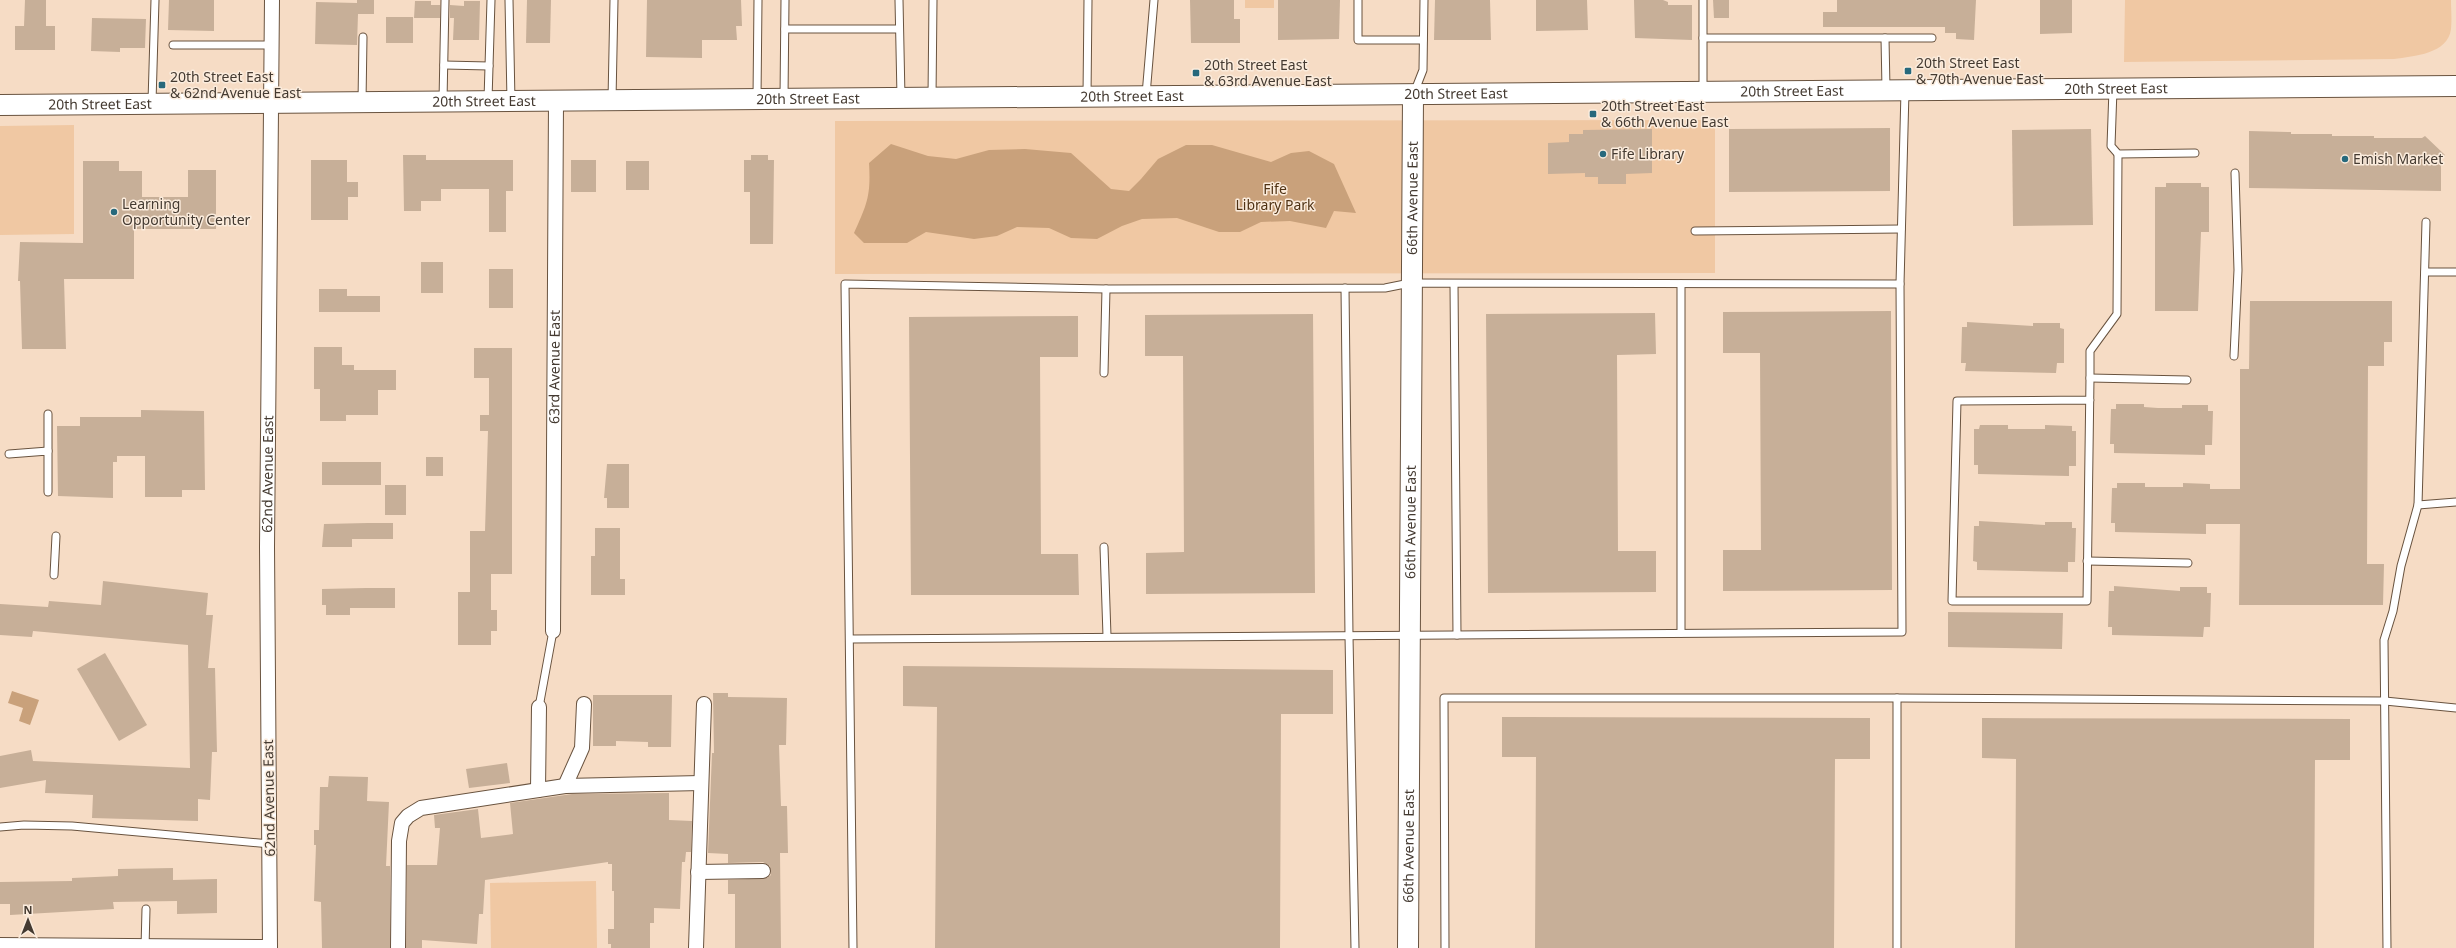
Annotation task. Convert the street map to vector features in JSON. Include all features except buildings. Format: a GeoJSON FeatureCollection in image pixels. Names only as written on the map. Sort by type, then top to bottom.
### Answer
{"type":"FeatureCollection","features":[{"type":"Feature","properties":{"kind":"main road","name":"20th Street East"},"geometry":{"type":"LineString","coordinates":[[0,105],[784,101],[2456,86]]}},
{"type":"Feature","properties":{"kind":"main road","name":"66th Avenue East"},"geometry":{"type":"LineString","coordinates":[[1408,948],[1410,283],[1413,95]]}},
{"type":"Feature","properties":{"kind":"street","name":"62nd Avenue East"},"geometry":{"type":"LineString","coordinates":[[270,948],[267,547],[272,0]]}},
{"type":"Feature","properties":{"kind":"street","name":"63rd Avenue East"},"geometry":{"type":"LineString","coordinates":[[553,631],[556,102]]}},
{"type":"Feature","properties":{"kind":"street"},"geometry":{"type":"LineString","coordinates":[[565,786],[582,748],[584,704]]}},
{"type":"Feature","properties":{"kind":"street"},"geometry":{"type":"LineString","coordinates":[[696,948],[704,704]]}},
{"type":"Feature","properties":{"kind":"street"},"geometry":{"type":"LineString","coordinates":[[538,790],[539,707]]}},
{"type":"Feature","properties":{"kind":"street"},"geometry":{"type":"LineString","coordinates":[[398,948],[399,840],[402,823],[408,816],[421,808],[565,786],[701,782]]}},
{"type":"Feature","properties":{"kind":"street"},"geometry":{"type":"LineString","coordinates":[[698,872],[763,871]]}},
{"type":"Feature","properties":{"kind":"street"},"geometry":{"type":"LineString","coordinates":[[0,945],[270,948]]}},
{"type":"Feature","properties":{"kind":"lane"},"geometry":{"type":"LineString","coordinates":[[152,104],[155,0]]}},
{"type":"Feature","properties":{"kind":"lane"},"geometry":{"type":"LineString","coordinates":[[443,103],[445,0]]}},
{"type":"Feature","properties":{"kind":"lane"},"geometry":{"type":"LineString","coordinates":[[488,103],[490,0]]}},
{"type":"Feature","properties":{"kind":"lane"},"geometry":{"type":"LineString","coordinates":[[508,0],[511,103]]}},
{"type":"Feature","properties":{"kind":"lane"},"geometry":{"type":"LineString","coordinates":[[612,102],[614,0]]}},
{"type":"Feature","properties":{"kind":"lane"},"geometry":{"type":"LineString","coordinates":[[756,101],[758,0]]}},
{"type":"Feature","properties":{"kind":"lane"},"geometry":{"type":"LineString","coordinates":[[784,101],[785,0]]}},
{"type":"Feature","properties":{"kind":"lane"},"geometry":{"type":"LineString","coordinates":[[898,0],[901,99]]}},
{"type":"Feature","properties":{"kind":"lane"},"geometry":{"type":"LineString","coordinates":[[932,99],[933,0]]}},
{"type":"Feature","properties":{"kind":"lane"},"geometry":{"type":"LineString","coordinates":[[1087,98],[1088,0]]}},
{"type":"Feature","properties":{"kind":"lane"},"geometry":{"type":"LineString","coordinates":[[1146,97],[1154,0]]}},
{"type":"Feature","properties":{"kind":"lane"},"geometry":{"type":"LineString","coordinates":[[1358,0],[1358,40],[1423,40]]}},
{"type":"Feature","properties":{"kind":"lane"},"geometry":{"type":"LineString","coordinates":[[1413,95],[1423,70],[1424,0]]}},
{"type":"Feature","properties":{"kind":"lane"},"geometry":{"type":"LineString","coordinates":[[1703,0],[1704,92]]}},
{"type":"Feature","properties":{"kind":"lane"},"geometry":{"type":"LineString","coordinates":[[785,28],[898,29]]}},
{"type":"Feature","properties":{"kind":"lane"},"geometry":{"type":"LineString","coordinates":[[362,104],[363,37]]}},
{"type":"Feature","properties":{"kind":"lane"},"geometry":{"type":"LineString","coordinates":[[1703,38],[1932,38]]}},
{"type":"Feature","properties":{"kind":"lane"},"geometry":{"type":"LineString","coordinates":[[851,639],[1106,636],[1349,636],[1902,632],[1901,230],[1895,91],[1886,38]]}},
{"type":"Feature","properties":{"kind":"lane"},"geometry":{"type":"LineString","coordinates":[[174,45],[271,45]]}},
{"type":"Feature","properties":{"kind":"lane"},"geometry":{"type":"LineString","coordinates":[[444,64],[489,66]]}},
{"type":"Feature","properties":{"kind":"lane"},"geometry":{"type":"LineString","coordinates":[[2090,400],[1957,401],[1952,600],[2087,600],[2090,400],[2090,351],[2116,314],[2118,154],[2111,146],[2113,89]]}},
{"type":"Feature","properties":{"kind":"lane"},"geometry":{"type":"LineString","coordinates":[[2118,154],[2195,153]]}},
{"type":"Feature","properties":{"kind":"lane"},"geometry":{"type":"LineString","coordinates":[[2234,356],[2238,270],[2235,173]]}},
{"type":"Feature","properties":{"kind":"lane"},"geometry":{"type":"LineString","coordinates":[[2387,948],[2384,640],[2393,611],[2401,566],[2418,505],[2426,222]]}},
{"type":"Feature","properties":{"kind":"lane"},"geometry":{"type":"LineString","coordinates":[[1695,231],[1901,230]]}},
{"type":"Feature","properties":{"kind":"lane"},"geometry":{"type":"LineString","coordinates":[[2425,272],[2456,272]]}},
{"type":"Feature","properties":{"kind":"lane"},"geometry":{"type":"LineString","coordinates":[[853,948],[851,639],[846,284],[1106,289],[1385,288],[1410,283],[1900,284]]}},
{"type":"Feature","properties":{"kind":"lane"},"geometry":{"type":"LineString","coordinates":[[1454,284],[1457,635]]}},
{"type":"Feature","properties":{"kind":"lane"},"geometry":{"type":"LineString","coordinates":[[1681,284],[1681,634]]}},
{"type":"Feature","properties":{"kind":"lane"},"geometry":{"type":"LineString","coordinates":[[1345,288],[1349,636],[1355,948]]}},
{"type":"Feature","properties":{"kind":"lane"},"geometry":{"type":"LineString","coordinates":[[1104,373],[1106,289]]}},
{"type":"Feature","properties":{"kind":"lane"},"geometry":{"type":"LineString","coordinates":[[2090,378],[2187,380]]}},
{"type":"Feature","properties":{"kind":"lane"},"geometry":{"type":"LineString","coordinates":[[48,414],[48,492]]}},
{"type":"Feature","properties":{"kind":"lane"},"geometry":{"type":"LineString","coordinates":[[9,454],[48,452]]}},
{"type":"Feature","properties":{"kind":"lane"},"geometry":{"type":"LineString","coordinates":[[2418,505],[2456,502]]}},
{"type":"Feature","properties":{"kind":"lane"},"geometry":{"type":"LineString","coordinates":[[54,575],[56,536]]}},
{"type":"Feature","properties":{"kind":"lane"},"geometry":{"type":"LineString","coordinates":[[1104,547],[1106,636]]}},
{"type":"Feature","properties":{"kind":"lane"},"geometry":{"type":"LineString","coordinates":[[2087,561],[2188,563]]}},
{"type":"Feature","properties":{"kind":"lane"},"geometry":{"type":"LineString","coordinates":[[539,707],[553,631]]}},
{"type":"Feature","properties":{"kind":"lane"},"geometry":{"type":"LineString","coordinates":[[1445,948],[1444,698],[1897,698],[2385,701],[2456,708]]}},
{"type":"Feature","properties":{"kind":"lane"},"geometry":{"type":"LineString","coordinates":[[1897,698],[1897,948]]}},
{"type":"Feature","properties":{"kind":"lane"},"geometry":{"type":"LineString","coordinates":[[0,827],[72,826],[270,844]]}},
{"type":"Feature","properties":{"kind":"lane"},"geometry":{"type":"LineString","coordinates":[[145,947],[146,909]]}},
{"type":"Feature","properties":{"kind":"green space"},"geometry":{"type":"Polygon","coordinates":[[[1245,0],[1274,0],[1274,8],[1245,8],[1245,0]]]}},
{"type":"Feature","properties":{"kind":"green space"},"geometry":{"type":"Polygon","coordinates":[[[2125,0],[2451,0],[2451,29],[2449,37],[2444,44],[2437,49],[2420,55],[2394,59],[2124,62],[2125,0]]]}},
{"type":"Feature","properties":{"kind":"green space","name":"Fife Library Park"},"geometry":{"type":"Polygon","coordinates":[[[1715,120],[1715,273],[835,274],[835,121],[1715,120]]]}},
{"type":"Feature","properties":{"kind":"green space"},"geometry":{"type":"Polygon","coordinates":[[[74,125],[74,234],[0,235],[0,126],[74,125]]]}},
{"type":"Feature","properties":{"kind":"green space"},"geometry":{"type":"Polygon","coordinates":[[[596,881],[597,948],[491,948],[490,883],[596,881]]]}},
{"type":"Feature","properties":{"kind":"shaded area"},"geometry":{"type":"Polygon","coordinates":[[[891,144],[928,156],[956,159],[989,150],[1025,149],[1071,153],[1111,189],[1129,191],[1158,159],[1186,145],[1212,145],[1271,162],[1291,153],[1309,151],[1334,164],[1356,213],[1334,211],[1326,228],[1290,221],[1261,222],[1240,232],[1219,232],[1177,218],[1142,219],[1122,226],[1097,239],[1071,238],[1049,228],[1017,227],[997,236],[974,239],[926,232],[907,243],[864,243],[854,233],[869,192],[869,163],[891,144]]]}},
{"type":"Feature","properties":{"kind":"shaded area"},"geometry":{"type":"Polygon","coordinates":[[[12,691],[39,700],[30,725],[19,721],[23,708],[8,703],[12,691]]]}},
{"type":"Feature","properties":{"kind":"place","name":"20th Street East & 70th Avenue East"},"geometry":{"type":"Point","coordinates":[1908,71]}},
{"type":"Feature","properties":{"kind":"place","name":"20th Street East & 63rd Avenue East"},"geometry":{"type":"Point","coordinates":[1196,73]}},
{"type":"Feature","properties":{"kind":"place","name":"20th Street East & 62nd Avenue East"},"geometry":{"type":"Point","coordinates":[162,85]}},
{"type":"Feature","properties":{"kind":"place","name":"20th Street East & 66th Avenue East"},"geometry":{"type":"Point","coordinates":[1593,114]}},
{"type":"Feature","properties":{"kind":"place","name":"Fife Library"},"geometry":{"type":"Point","coordinates":[1603,154]}},
{"type":"Feature","properties":{"kind":"place","name":"Emish Market"},"geometry":{"type":"Point","coordinates":[2345,159]}},
{"type":"Feature","properties":{"kind":"place","name":"Learning Opportunity Center"},"geometry":{"type":"Point","coordinates":[114,212]}}]}
